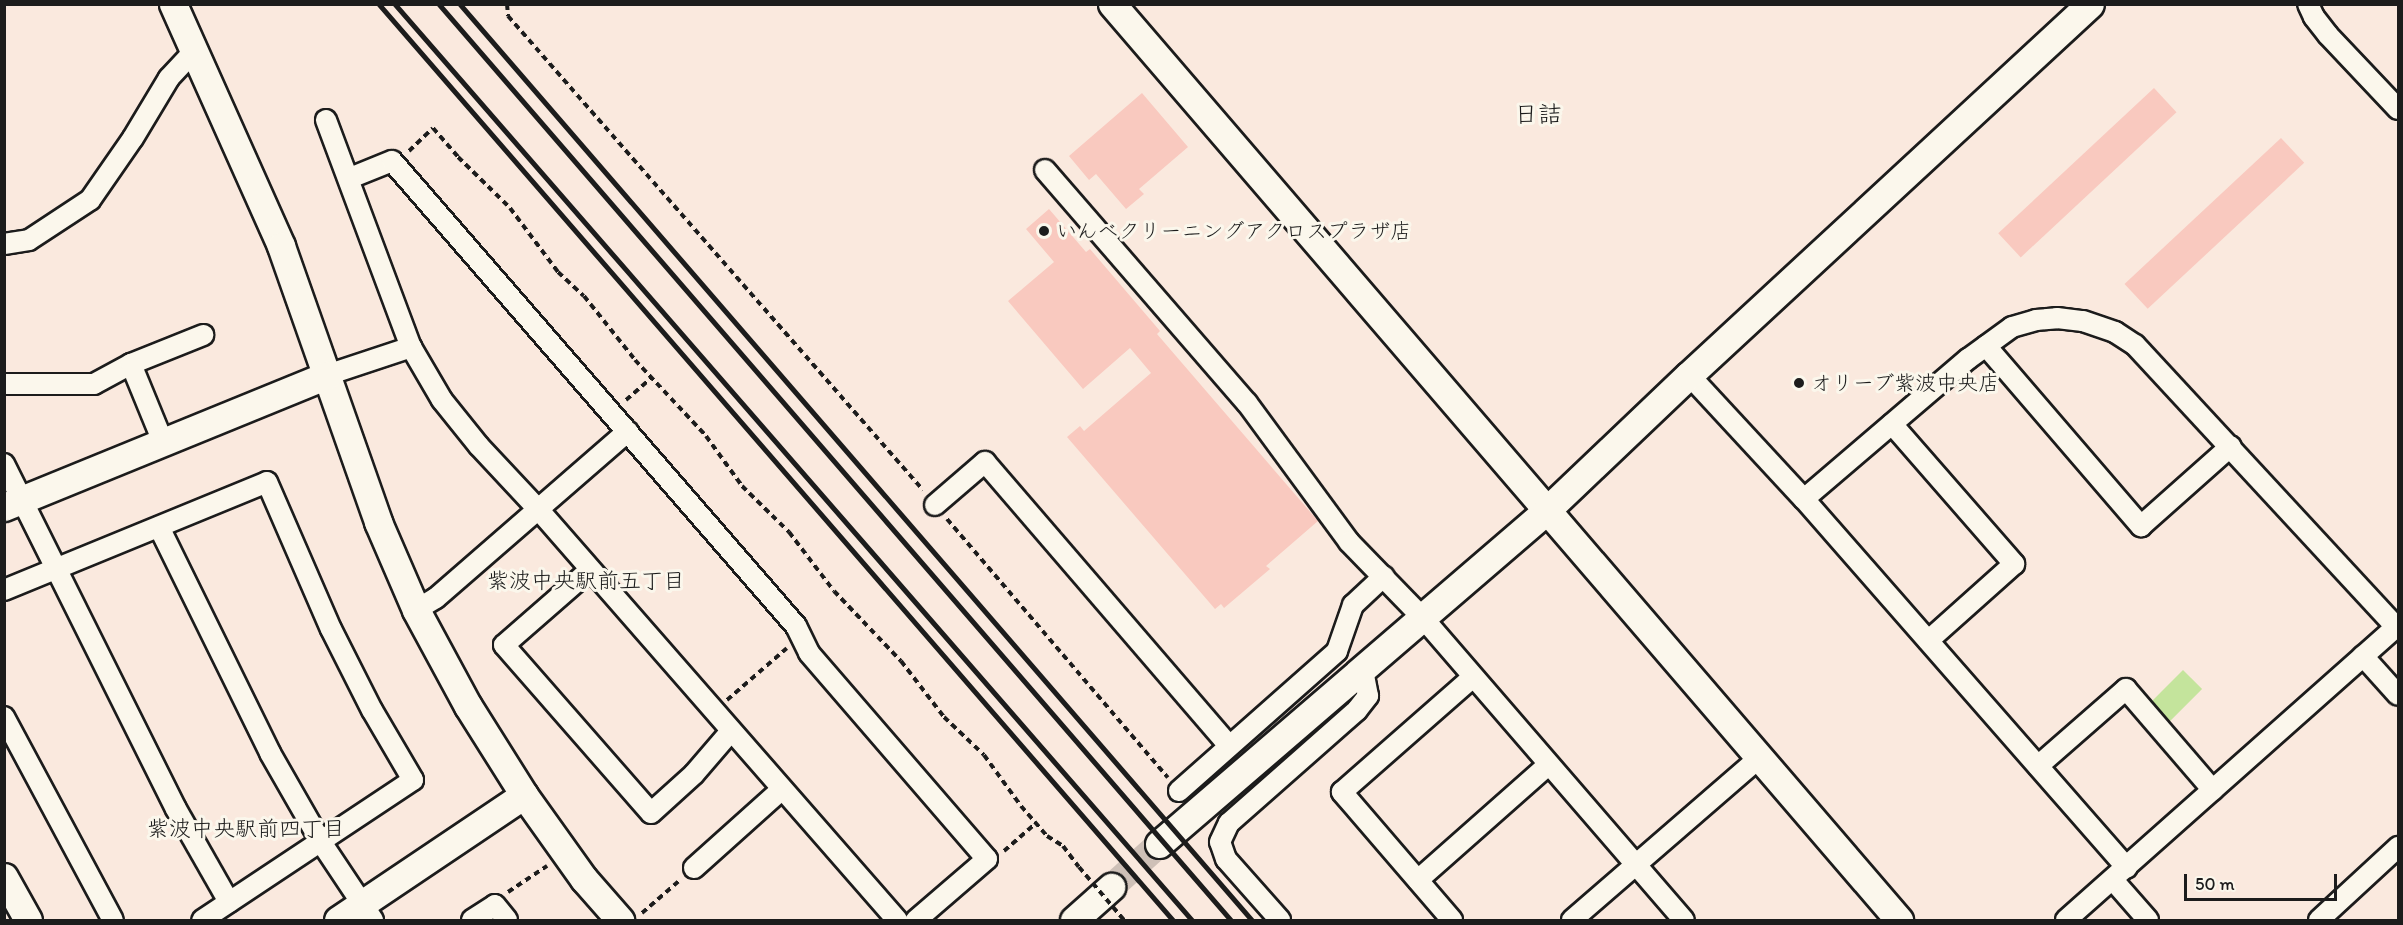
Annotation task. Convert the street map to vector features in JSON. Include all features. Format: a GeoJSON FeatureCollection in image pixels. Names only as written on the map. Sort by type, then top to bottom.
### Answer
{"type":"FeatureCollection","features":[{"type":"Feature","properties":{"kind":"street"},"geometry":{"type":"LineString","coordinates":[[172,4],[195,50],[281,246],[378,522],[416,610],[468,706],[524,795],[584,879],[631,917]]}},
{"type":"Feature","properties":{"kind":"street"},"geometry":{"type":"LineString","coordinates":[[1112,4],[1899,921]]}},
{"type":"Feature","properties":{"kind":"street"},"geometry":{"type":"LineString","coordinates":[[1159,844],[1363,671],[1546,511],[1689,375],[2090,4]]}},
{"type":"Feature","properties":{"kind":"street"},"geometry":{"type":"LineString","coordinates":[[2308,4],[2314,17],[2328,35],[2398,109]]}},
{"type":"Feature","properties":{"kind":"street"},"geometry":{"type":"LineString","coordinates":[[4,244],[29,240],[90,200],[133,138],[169,78],[195,50]]}},
{"type":"Feature","properties":{"kind":"street"},"geometry":{"type":"LineString","coordinates":[[326,120],[350,178],[411,347],[442,400],[479,446],[538,509],[897,921]]}},
{"type":"Feature","properties":{"kind":"street"},"geometry":{"type":"LineString","coordinates":[[350,178],[392,161],[796,626],[809,653],[987,859],[916,921]]}},
{"type":"Feature","properties":{"kind":"street"},"geometry":{"type":"LineString","coordinates":[[1045,170],[1246,403],[1349,542],[1423,618],[1684,921]]}},
{"type":"Feature","properties":{"kind":"street"},"geometry":{"type":"LineString","coordinates":[[1804,499],[1986,346],[2013,327],[2036,320],[2057,318],[2083,321],[2115,332],[2135,345],[2161,370],[2397,626],[2066,921]]}},
{"type":"Feature","properties":{"kind":"street"},"geometry":{"type":"LineString","coordinates":[[4,384],[94,384],[131,364],[203,335]]}},
{"type":"Feature","properties":{"kind":"street"},"geometry":{"type":"LineString","coordinates":[[1986,346],[2140,526],[2231,446]]}},
{"type":"Feature","properties":{"kind":"street"},"geometry":{"type":"LineString","coordinates":[[13,504],[327,375],[411,347]]}},
{"type":"Feature","properties":{"kind":"street"},"geometry":{"type":"LineString","coordinates":[[131,364],[163,442]]}},
{"type":"Feature","properties":{"kind":"street"},"geometry":{"type":"LineString","coordinates":[[1689,375],[1804,499],[2038,766],[2120,874],[2148,921]]}},
{"type":"Feature","properties":{"kind":"street"},"geometry":{"type":"LineString","coordinates":[[1892,424],[2014,564],[1928,641]]}},
{"type":"Feature","properties":{"kind":"street"},"geometry":{"type":"LineString","coordinates":[[416,610],[436,598],[628,431]]}},
{"type":"Feature","properties":{"kind":"street"},"geometry":{"type":"LineString","coordinates":[[935,505],[985,462],[1229,747]]}},
{"type":"Feature","properties":{"kind":"street"},"geometry":{"type":"LineString","coordinates":[[4,464],[13,504],[55,570],[176,809],[229,902]]}},
{"type":"Feature","properties":{"kind":"street"},"geometry":{"type":"LineString","coordinates":[[4,590],[267,482],[336,639],[372,710],[412,780],[202,921]]}},
{"type":"Feature","properties":{"kind":"street"},"geometry":{"type":"LineString","coordinates":[[159,527],[270,753],[321,842],[368,912]]}},
{"type":"Feature","properties":{"kind":"street"},"geometry":{"type":"LineString","coordinates":[[590,570],[504,645],[651,813],[694,774],[731,731]]}},
{"type":"Feature","properties":{"kind":"street"},"geometry":{"type":"LineString","coordinates":[[1179,791],[1337,651],[1353,605],[1384,576]]}},
{"type":"Feature","properties":{"kind":"street"},"geometry":{"type":"LineString","coordinates":[[2363,656],[2398,695]]}},
{"type":"Feature","properties":{"kind":"street"},"geometry":{"type":"LineString","coordinates":[[1280,921],[1226,859],[1220,842],[1229,823],[1357,710],[1368,696],[1363,671]]}},
{"type":"Feature","properties":{"kind":"street"},"geometry":{"type":"LineString","coordinates":[[1452,921],[1342,792],[1473,677]]}},
{"type":"Feature","properties":{"kind":"street"},"geometry":{"type":"LineString","coordinates":[[2038,766],[2126,690],[2213,790]]}},
{"type":"Feature","properties":{"kind":"street"},"geometry":{"type":"LineString","coordinates":[[4,717],[113,921]]}},
{"type":"Feature","properties":{"kind":"street"},"geometry":{"type":"LineString","coordinates":[[1572,921],[1759,758]]}},
{"type":"Feature","properties":{"kind":"street"},"geometry":{"type":"LineString","coordinates":[[1418,880],[1548,765]]}},
{"type":"Feature","properties":{"kind":"street"},"geometry":{"type":"LineString","coordinates":[[694,868],[782,789]]}},
{"type":"Feature","properties":{"kind":"street"},"geometry":{"type":"LineString","coordinates":[[338,921],[368,912],[524,795]]}},
{"type":"Feature","properties":{"kind":"street"},"geometry":{"type":"LineString","coordinates":[[2319,921],[2398,847]]}},
{"type":"Feature","properties":{"kind":"street"},"geometry":{"type":"LineString","coordinates":[[4,877],[28,920]]}},
{"type":"Feature","properties":{"kind":"street"},"geometry":{"type":"LineString","coordinates":[[1074,921],[1111,887]]}},
{"type":"Feature","properties":{"kind":"street"},"geometry":{"type":"LineString","coordinates":[[472,921],[501,913]]}},
{"type":"Feature","properties":{"kind":"path"},"geometry":{"type":"LineString","coordinates":[[507,4],[508,16],[935,505],[1179,791]]}},
{"type":"Feature","properties":{"kind":"path"},"geometry":{"type":"LineString","coordinates":[[395,165],[433,128],[458,157],[510,208],[543,255],[590,304],[651,378],[706,436],[742,486],[789,532],[834,591],[901,661],[944,717],[984,755],[1036,823],[1047,836],[1063,846],[1124,921]]}},
{"type":"Feature","properties":{"kind":"path"},"geometry":{"type":"LineString","coordinates":[[612,413],[651,378]]}},
{"type":"Feature","properties":{"kind":"path"},"geometry":{"type":"LineString","coordinates":[[724,702],[801,636]]}},
{"type":"Feature","properties":{"kind":"path"},"geometry":{"type":"LineString","coordinates":[[987,859],[999,855],[1036,823]]}},
{"type":"Feature","properties":{"kind":"path"},"geometry":{"type":"LineString","coordinates":[[501,913],[503,896],[547,866]]}},
{"type":"Feature","properties":{"kind":"path"},"geometry":{"type":"LineString","coordinates":[[631,917],[694,868]]}},
{"type":"Feature","properties":{"kind":"green space"},"geometry":{"type":"Polygon","coordinates":[[[2183,670],[2202,689],[2168,723],[2149,704],[2183,670]]]}},
{"type":"Feature","properties":{"kind":"building"},"geometry":{"type":"Polygon","coordinates":[[[2154,88],[2177,112],[2021,257],[1998,233],[2154,88]]]}},
{"type":"Feature","properties":{"kind":"building"},"geometry":{"type":"Polygon","coordinates":[[[1142,93],[1188,147],[1139,189],[1144,194],[1126,209],[1096,174],[1089,180],[1069,156],[1142,93]]]}},
{"type":"Feature","properties":{"kind":"building"},"geometry":{"type":"Polygon","coordinates":[[[2281,138],[2304,163],[2148,309],[2124,284],[2281,138]]]}},
{"type":"Feature","properties":{"kind":"building"},"geometry":{"type":"Polygon","coordinates":[[[1049,209],[1086,252],[1090,249],[1160,331],[1157,334],[1318,521],[1266,566],[1270,569],[1224,608],[1221,604],[1215,609],[1067,437],[1080,426],[1084,431],[1151,373],[1130,348],[1083,389],[1008,301],[1054,262],[1026,229],[1049,209]]]}},
{"type":"Feature","properties":{"kind":"tunnel"},"geometry":{"type":"LineString","coordinates":[[1111,887],[1159,844]]}},
{"type":"Feature","properties":{"kind":"railway"},"geometry":{"type":"LineString","coordinates":[[379,4],[1173,920]]}},
{"type":"Feature","properties":{"kind":"railway"},"geometry":{"type":"LineString","coordinates":[[395,4],[1192,920]]}},
{"type":"Feature","properties":{"kind":"railway"},"geometry":{"type":"LineString","coordinates":[[439,4],[1231,920]]}},
{"type":"Feature","properties":{"kind":"railway"},"geometry":{"type":"LineString","coordinates":[[460,4],[1252,920]]}},
{"type":"Feature","properties":{"kind":"place","name":"いんべクリーニングアクロスプラザ店"},"geometry":{"type":"Point","coordinates":[1044,231]}},
{"type":"Feature","properties":{"kind":"place","name":"オリーブ紫波中央店"},"geometry":{"type":"Point","coordinates":[1799,383]}},
{"type":"Feature","properties":{"kind":"district","name":"日詰"},"geometry":{"type":"Point","coordinates":[1538,114]}},
{"type":"Feature","properties":{"kind":"district","name":"紫波中央駅前五丁目"},"geometry":{"type":"Point","coordinates":[586,581]}},
{"type":"Feature","properties":{"kind":"district","name":"紫波中央駅前四丁目"},"geometry":{"type":"Point","coordinates":[246,829]}}]}
